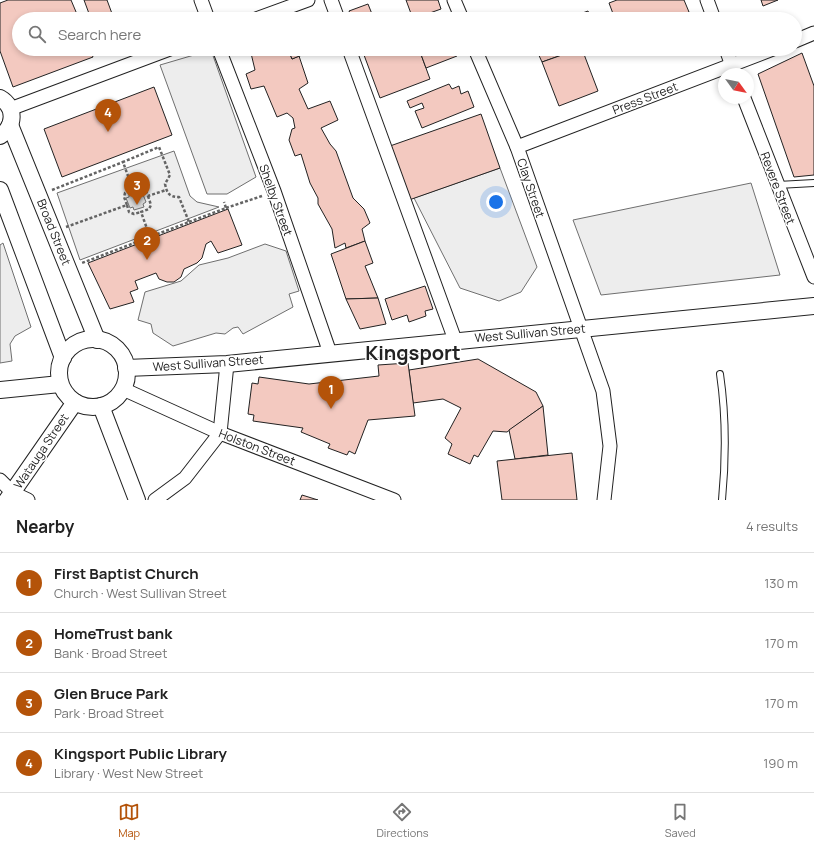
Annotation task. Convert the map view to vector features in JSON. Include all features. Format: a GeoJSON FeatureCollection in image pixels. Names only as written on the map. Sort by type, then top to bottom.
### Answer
{"type":"FeatureCollection","features":[{"type":"Feature","properties":{"kind":"street"},"geometry":{"type":"LineString","coordinates":[[201,0],[205,12]]}},
{"type":"Feature","properties":{"kind":"street"},"geometry":{"type":"LineString","coordinates":[[275,12],[308,0]]}},
{"type":"Feature","properties":{"kind":"street"},"geometry":{"type":"LineString","coordinates":[[331,0],[335,12]]}},
{"type":"Feature","properties":{"kind":"street"},"geometry":{"type":"LineString","coordinates":[[454,0],[459,12]]}},
{"type":"Feature","properties":{"kind":"street"},"geometry":{"type":"LineString","coordinates":[[707,0],[711,12]]}},
{"type":"Feature","properties":{"kind":"street"},"geometry":{"type":"LineString","coordinates":[[802,37],[814,33]]}},
{"type":"Feature","properties":{"kind":"street"},"geometry":{"type":"LineString","coordinates":[[5,131],[12,115],[5,104],[149,56]]}},
{"type":"Feature","properties":{"kind":"street","name":"Shelby Street"},"geometry":{"type":"LineString","coordinates":[[222,56],[274,191],[330,353]]}},
{"type":"Feature","properties":{"kind":"street"},"geometry":{"type":"LineString","coordinates":[[352,56],[455,340]]}},
{"type":"Feature","properties":{"kind":"street","name":"Clay Street"},"geometry":{"type":"LineString","coordinates":[[478,56],[517,147],[603,391],[610,446],[604,500]]}},
{"type":"Feature","properties":{"kind":"street"},"geometry":{"type":"LineString","coordinates":[[728,56],[732,68]]}},
{"type":"Feature","properties":{"kind":"street","name":"Press Street"},"geometry":{"type":"LineString","coordinates":[[737,68],[760,56]]}},
{"type":"Feature","properties":{"kind":"street","name":"Press Street"},"geometry":{"type":"LineString","coordinates":[[517,147],[718,75]]}},
{"type":"Feature","properties":{"kind":"street","name":"Revere Street"},"geometry":{"type":"LineString","coordinates":[[746,104],[814,277]]}},
{"type":"Feature","properties":{"kind":"street","name":"Broad Street"},"geometry":{"type":"LineString","coordinates":[[5,131],[97,340]]}},
{"type":"Feature","properties":{"kind":"street"},"geometry":{"type":"LineString","coordinates":[[0,190],[63,358]]}},
{"type":"Feature","properties":{"kind":"street","name":"West Sullivan Street"},"geometry":{"type":"LineString","coordinates":[[126,368],[227,364],[455,340],[814,306]]}},
{"type":"Feature","properties":{"kind":"street"},"geometry":{"type":"LineString","coordinates":[[87,340],[97,340],[108,343],[116,349],[123,358],[126,368],[126,379],[123,389],[110,403],[92,408],[75,402],[64,391],[60,384],[60,366],[63,358],[77,343],[87,340]]}},
{"type":"Feature","properties":{"kind":"street"},"geometry":{"type":"LineString","coordinates":[[155,500],[185,478],[220,433],[227,364]]}},
{"type":"Feature","properties":{"kind":"street"},"geometry":{"type":"LineString","coordinates":[[0,390],[60,384]]}},
{"type":"Feature","properties":{"kind":"street","name":"Holston Street"},"geometry":{"type":"LineString","coordinates":[[123,389],[220,433],[394,500]]}},
{"type":"Feature","properties":{"kind":"street","name":"Watauga Street"},"geometry":{"type":"LineString","coordinates":[[10,496],[75,402]]}},
{"type":"Feature","properties":{"kind":"street"},"geometry":{"type":"LineString","coordinates":[[101,406],[137,500]]}},
{"type":"Feature","properties":{"kind":"street"},"geometry":{"type":"LineString","coordinates":[[0,480],[10,496],[28,500]]}},
{"type":"Feature","properties":{"kind":"lane"},"geometry":{"type":"LineString","coordinates":[[777,185],[814,182]]}},
{"type":"Feature","properties":{"kind":"lane"},"geometry":{"type":"LineString","coordinates":[[720,374],[724,401],[725,472],[722,500]]}},
{"type":"Feature","properties":{"kind":"path"},"geometry":{"type":"LineString","coordinates":[[52,190],[159,148],[170,175],[165,184],[166,190],[168,194],[173,197],[179,197],[189,222]]}},
{"type":"Feature","properties":{"kind":"path"},"geometry":{"type":"LineString","coordinates":[[123,162],[133,190]]}},
{"type":"Feature","properties":{"kind":"path"},"geometry":{"type":"LineString","coordinates":[[141,187],[145,189],[151,205],[149,209],[134,214],[129,212],[124,197],[125,194],[133,190],[141,187]]}},
{"type":"Feature","properties":{"kind":"path"},"geometry":{"type":"LineString","coordinates":[[148,196],[166,190]]}},
{"type":"Feature","properties":{"kind":"path"},"geometry":{"type":"LineString","coordinates":[[86,261],[274,191]]}},
{"type":"Feature","properties":{"kind":"path"},"geometry":{"type":"LineString","coordinates":[[224,202],[226,208]]}},
{"type":"Feature","properties":{"kind":"path"},"geometry":{"type":"LineString","coordinates":[[66,227],[127,205]]}},
{"type":"Feature","properties":{"kind":"path"},"geometry":{"type":"LineString","coordinates":[[141,212],[150,237]]}},
{"type":"Feature","properties":{"kind":"shaded area"},"geometry":{"type":"Polygon","coordinates":[[[191,56],[213,56],[256,177],[227,194],[207,194],[160,65],[191,56]]]}},
{"type":"Feature","properties":{"kind":"shaded area"},"geometry":{"type":"Polygon","coordinates":[[[174,151],[190,196],[197,202],[219,207],[80,260],[57,193],[174,151]]]}},
{"type":"Feature","properties":{"kind":"shaded area"},"geometry":{"type":"Polygon","coordinates":[[[500,168],[537,267],[521,292],[499,301],[460,288],[414,198],[500,168]]]}},
{"type":"Feature","properties":{"kind":"shaded area"},"geometry":{"type":"Polygon","coordinates":[[[751,183],[780,275],[601,295],[573,220],[751,183]]]}},
{"type":"Feature","properties":{"kind":"shaded area"},"geometry":{"type":"Polygon","coordinates":[[[139,190],[140,193],[142,192],[146,202],[143,204],[144,207],[134,210],[133,207],[130,208],[126,198],[129,197],[129,194],[139,190]]]}},
{"type":"Feature","properties":{"kind":"shaded area"},"geometry":{"type":"Polygon","coordinates":[[[3,243],[31,327],[15,336],[10,344],[12,361],[0,363],[0,245],[3,243]]]}},
{"type":"Feature","properties":{"kind":"shaded area"},"geometry":{"type":"Polygon","coordinates":[[[265,244],[286,251],[299,291],[289,294],[293,307],[243,334],[238,327],[233,328],[225,334],[216,333],[173,346],[153,333],[151,324],[138,320],[145,292],[181,281],[199,265],[228,258],[265,244]]]}},
{"type":"Feature","properties":{"kind":"building"},"geometry":{"type":"Polygon","coordinates":[[[8,0],[71,0],[76,12],[12,12],[12,56],[93,57],[13,87],[0,51],[0,3],[8,0]]]}},
{"type":"Feature","properties":{"kind":"building"},"geometry":{"type":"Polygon","coordinates":[[[84,0],[107,0],[111,12],[88,12],[84,0]]]}},
{"type":"Feature","properties":{"kind":"building"},"geometry":{"type":"Polygon","coordinates":[[[406,0],[438,0],[441,9],[433,12],[410,12],[406,0]]]}},
{"type":"Feature","properties":{"kind":"building"},"geometry":{"type":"Polygon","coordinates":[[[617,0],[684,0],[689,12],[612,12],[609,3],[617,0]]]}},
{"type":"Feature","properties":{"kind":"building"},"geometry":{"type":"Polygon","coordinates":[[[761,0],[778,0],[763,6],[761,0]]]}},
{"type":"Feature","properties":{"kind":"building"},"geometry":{"type":"Polygon","coordinates":[[[368,4],[371,12],[349,12],[368,4]]]}},
{"type":"Feature","properties":{"kind":"building"},"geometry":{"type":"Polygon","coordinates":[[[802,53],[814,86],[814,175],[794,177],[758,74],[796,56],[802,56],[802,53]]]}},
{"type":"Feature","properties":{"kind":"building"},"geometry":{"type":"Polygon","coordinates":[[[252,56],[291,56],[292,59],[299,56],[308,83],[299,89],[308,109],[330,101],[338,120],[321,128],[330,144],[336,151],[353,198],[364,209],[370,223],[362,229],[365,241],[346,248],[345,243],[335,248],[332,229],[318,204],[318,198],[310,183],[301,154],[295,156],[289,140],[292,129],[295,128],[293,118],[287,113],[277,117],[264,86],[251,89],[246,74],[255,70],[252,56]]]}},
{"type":"Feature","properties":{"kind":"building"},"geometry":{"type":"Polygon","coordinates":[[[291,56],[300,56],[292,59],[291,56]]]}},
{"type":"Feature","properties":{"kind":"building"},"geometry":{"type":"Polygon","coordinates":[[[364,56],[422,56],[430,79],[380,98],[364,56]]]}},
{"type":"Feature","properties":{"kind":"building"},"geometry":{"type":"Polygon","coordinates":[[[422,56],[457,56],[426,68],[422,56]]]}},
{"type":"Feature","properties":{"kind":"building"},"geometry":{"type":"Polygon","coordinates":[[[539,56],[559,56],[542,62],[539,56]]]}},
{"type":"Feature","properties":{"kind":"building"},"geometry":{"type":"Polygon","coordinates":[[[559,56],[585,56],[598,91],[559,106],[542,62],[559,56]]]}},
{"type":"Feature","properties":{"kind":"building"},"geometry":{"type":"Polygon","coordinates":[[[449,84],[452,89],[459,86],[461,94],[468,91],[474,107],[422,128],[415,111],[424,108],[422,103],[410,108],[407,101],[449,84]]]}},
{"type":"Feature","properties":{"kind":"building"},"geometry":{"type":"Polygon","coordinates":[[[154,87],[172,135],[62,177],[44,129],[154,87]]]}},
{"type":"Feature","properties":{"kind":"building"},"geometry":{"type":"Polygon","coordinates":[[[481,114],[500,168],[409,200],[390,146],[481,114]]]}},
{"type":"Feature","properties":{"kind":"building"},"geometry":{"type":"Polygon","coordinates":[[[228,209],[242,245],[218,253],[211,241],[206,244],[202,258],[197,263],[184,269],[181,277],[174,282],[167,282],[159,279],[156,273],[135,281],[138,289],[130,292],[134,302],[110,309],[88,263],[228,209]]]}},
{"type":"Feature","properties":{"kind":"building"},"geometry":{"type":"Polygon","coordinates":[[[365,241],[373,263],[365,266],[378,298],[346,299],[331,254],[365,241]]]}},
{"type":"Feature","properties":{"kind":"building"},"geometry":{"type":"Polygon","coordinates":[[[425,286],[433,309],[425,311],[426,316],[409,322],[407,315],[392,320],[385,299],[425,286]]]}},
{"type":"Feature","properties":{"kind":"building"},"geometry":{"type":"Polygon","coordinates":[[[378,298],[386,324],[360,329],[346,299],[378,298]]]}},
{"type":"Feature","properties":{"kind":"building"},"geometry":{"type":"Polygon","coordinates":[[[478,359],[536,392],[543,406],[507,432],[493,431],[478,457],[474,455],[470,464],[448,454],[452,444],[445,438],[461,408],[443,399],[413,403],[409,370],[478,359]]]}},
{"type":"Feature","properties":{"kind":"building"},"geometry":{"type":"Polygon","coordinates":[[[408,363],[415,416],[368,420],[355,454],[349,451],[347,455],[328,448],[330,444],[301,432],[303,428],[253,421],[254,415],[248,414],[252,383],[258,384],[259,377],[309,384],[379,376],[378,365],[408,363]]]}},
{"type":"Feature","properties":{"kind":"building"},"geometry":{"type":"Polygon","coordinates":[[[543,406],[548,455],[515,459],[509,430],[543,406]]]}},
{"type":"Feature","properties":{"kind":"building"},"geometry":{"type":"Polygon","coordinates":[[[572,453],[577,500],[502,500],[497,461],[572,453]]]}},
{"type":"Feature","properties":{"kind":"building"},"geometry":{"type":"Polygon","coordinates":[[[302,495],[318,500],[300,500],[302,495]]]}},
{"type":"Feature","properties":{"kind":"place","name":"Kingsport Public Library"},"geometry":{"type":"Point","coordinates":[108,132]}},
{"type":"Feature","properties":{"kind":"place","name":"Glen Bruce Park"},"geometry":{"type":"Point","coordinates":[137,205]}},
{"type":"Feature","properties":{"kind":"place","name":"HomeTrust bank"},"geometry":{"type":"Point","coordinates":[147,260]}},
{"type":"Feature","properties":{"kind":"place","name":"First Baptist Church"},"geometry":{"type":"Point","coordinates":[331,409]}},
{"type":"Feature","properties":{"kind":"district","name":"Kingsport"},"geometry":{"type":"Point","coordinates":[413,352]}}]}
